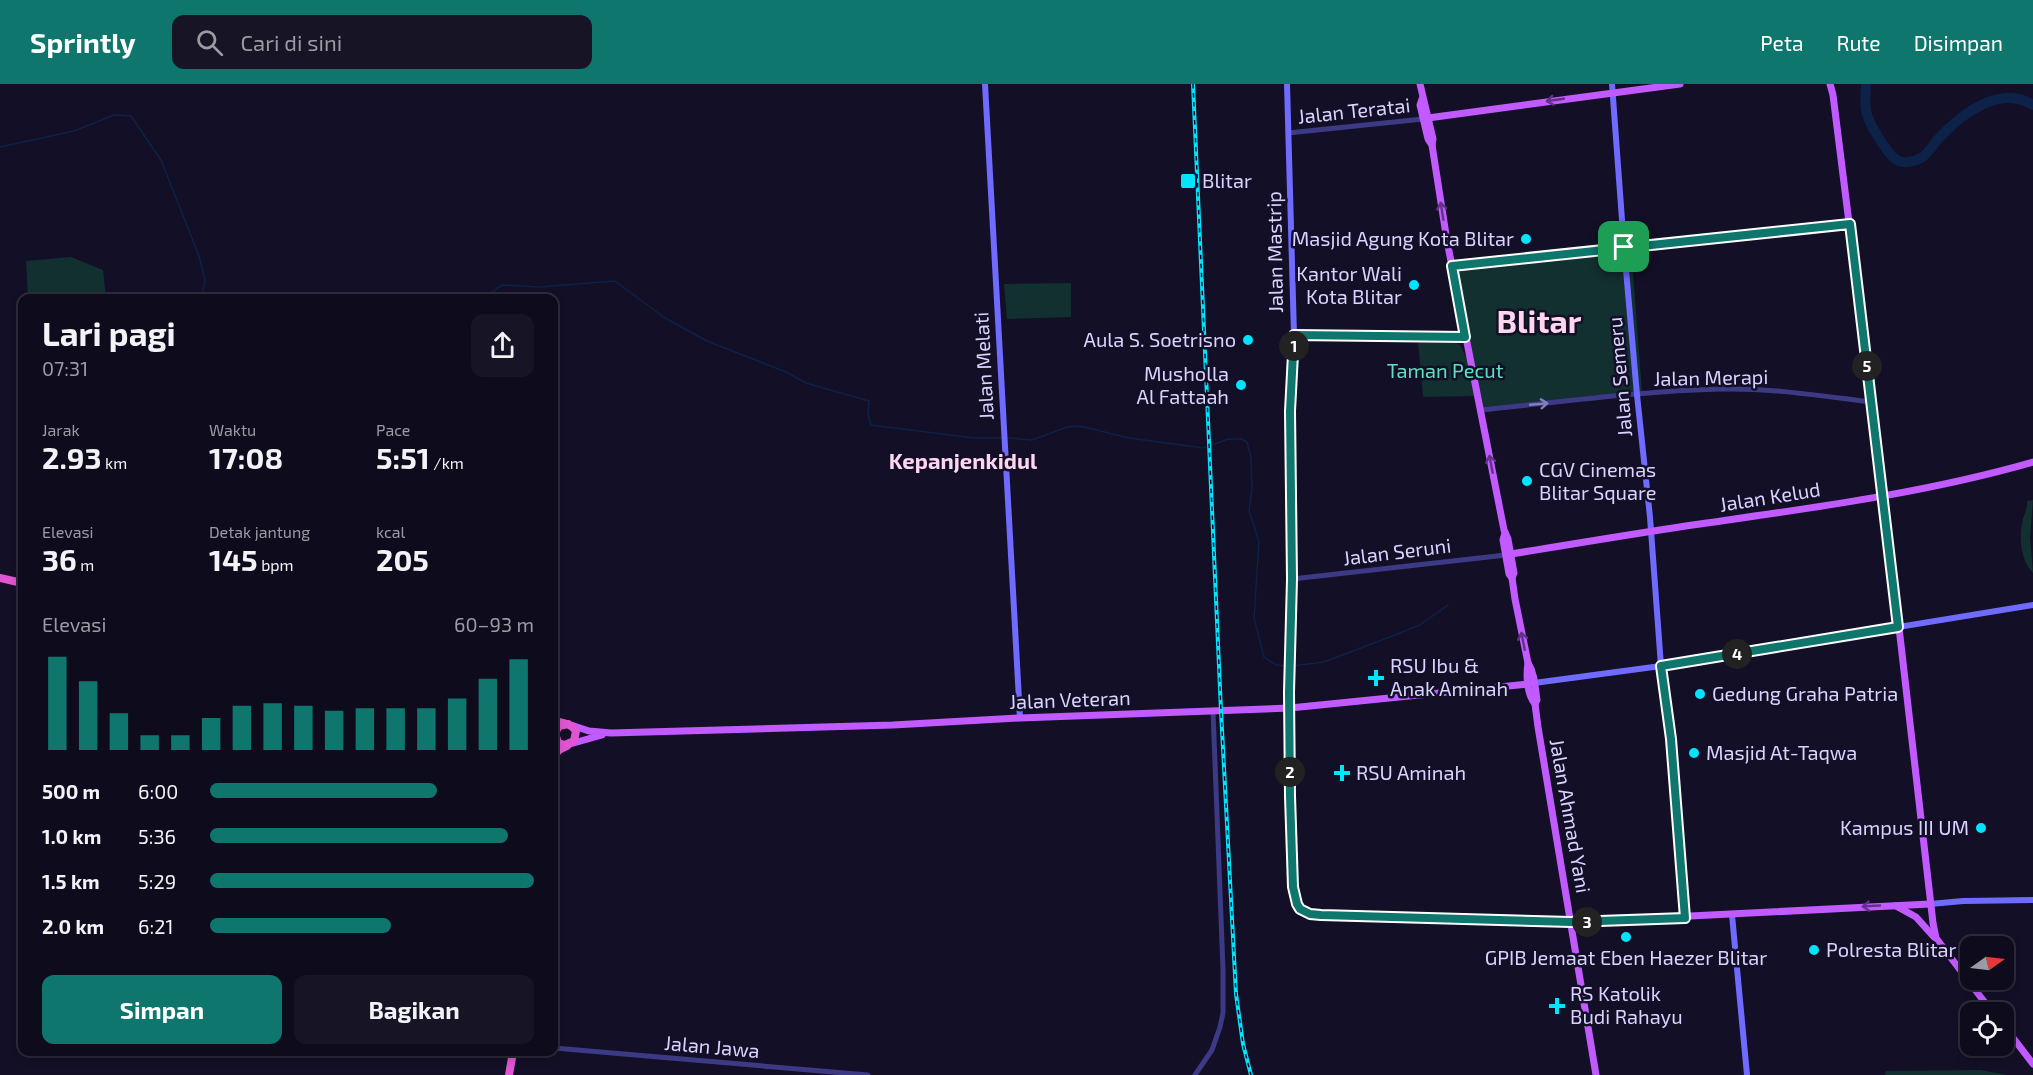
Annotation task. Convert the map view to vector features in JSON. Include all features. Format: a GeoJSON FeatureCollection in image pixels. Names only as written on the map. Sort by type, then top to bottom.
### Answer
{"type":"FeatureCollection","features":[{"type":"Feature","properties":{"kind":"highway"},"geometry":{"type":"LineString","coordinates":[[0,578],[18,583]]}},
{"type":"Feature","properties":{"kind":"highway"},"geometry":{"type":"LineString","coordinates":[[558,722],[574,728],[576,735],[574,741],[558,751]]}},
{"type":"Feature","properties":{"kind":"highway"},"geometry":{"type":"LineString","coordinates":[[558,727],[568,724]]}},
{"type":"Feature","properties":{"kind":"highway"},"geometry":{"type":"LineString","coordinates":[[558,742],[568,745]]}},
{"type":"Feature","properties":{"kind":"highway"},"geometry":{"type":"LineString","coordinates":[[509,1075],[512,1056]]}},
{"type":"Feature","properties":{"kind":"main road","name":"Jalan Melati"},"geometry":{"type":"LineString","coordinates":[[985,84],[1020,718]]}},
{"type":"Feature","properties":{"kind":"main road","name":"Jalan Mastrip"},"geometry":{"type":"LineString","coordinates":[[1287,84],[1294,335],[1290,411],[1292,579],[1290,796],[1293,887],[1297,904],[1304,911],[1321,915],[1571,922]]}},
{"type":"Feature","properties":{"kind":"main road","name":"Jalan Ahmad Yani"},"geometry":{"type":"LineString","coordinates":[[1420,84],[1426,118],[1433,139],[1432,145],[1465,337],[1504,533],[1508,539],[1508,554],[1514,573],[1512,578],[1528,663],[1532,669],[1531,683],[1537,700],[1534,704],[1596,1075]]}},
{"type":"Feature","properties":{"kind":"main road"},"geometry":{"type":"LineString","coordinates":[[1426,118],[1612,88],[1680,84]]}},
{"type":"Feature","properties":{"kind":"main road"},"geometry":{"type":"LineString","coordinates":[[1830,84],[1850,224],[1930,904],[1936,938]]}},
{"type":"Feature","properties":{"kind":"main road","name":"Jalan Semeru"},"geometry":{"type":"LineString","coordinates":[[1612,88],[1637,395],[1650,517],[1661,666],[1671,739],[1685,918]]}},
{"type":"Feature","properties":{"kind":"main road"},"geometry":{"type":"LineString","coordinates":[[1452,266],[1850,224]]}},
{"type":"Feature","properties":{"kind":"main road","name":"Jalan Kelud"},"geometry":{"type":"LineString","coordinates":[[1508,554],[1803,509],[1996,473],[2033,462]]}},
{"type":"Feature","properties":{"kind":"main road"},"geometry":{"type":"LineString","coordinates":[[1531,683],[1661,666],[2033,605]]}},
{"type":"Feature","properties":{"kind":"main road","name":"Jalan Veteran"},"geometry":{"type":"LineString","coordinates":[[568,724],[589,731],[611,734],[893,725],[1290,708],[1531,683]]}},
{"type":"Feature","properties":{"kind":"main road","name":"Jalan Veteran"},"geometry":{"type":"LineString","coordinates":[[568,745],[611,734]]}},
{"type":"Feature","properties":{"kind":"main road"},"geometry":{"type":"LineString","coordinates":[[1571,922],[1685,918],[1963,901],[2033,900]]}},
{"type":"Feature","properties":{"kind":"main road"},"geometry":{"type":"LineString","coordinates":[[1893,905],[1916,917],[1936,938],[1984,1002]]}},
{"type":"Feature","properties":{"kind":"main road"},"geometry":{"type":"LineString","coordinates":[[1732,915],[1747,1075]]}},
{"type":"Feature","properties":{"kind":"main road"},"geometry":{"type":"LineString","coordinates":[[2014,1039],[2033,1064]]}},
{"type":"Feature","properties":{"kind":"street","name":"Jalan Teratai"},"geometry":{"type":"LineString","coordinates":[[1288,133],[1426,118]]}},
{"type":"Feature","properties":{"kind":"street"},"geometry":{"type":"LineString","coordinates":[[1294,335],[1465,337]]}},
{"type":"Feature","properties":{"kind":"street","name":"Jalan Merapi"},"geometry":{"type":"LineString","coordinates":[[1480,410],[1721,389],[1787,392],[1871,402]]}},
{"type":"Feature","properties":{"kind":"street","name":"Jalan Seruni"},"geometry":{"type":"LineString","coordinates":[[1292,579],[1508,554]]}},
{"type":"Feature","properties":{"kind":"street"},"geometry":{"type":"LineString","coordinates":[[1195,1075],[1212,1050],[1223,1013],[1224,969],[1213,711]]}},
{"type":"Feature","properties":{"kind":"street","name":"Jalan Jawa"},"geometry":{"type":"LineString","coordinates":[[558,1048],[868,1075]]}},
{"type":"Feature","properties":{"kind":"green space"},"geometry":{"type":"Polygon","coordinates":[[[1631,246],[1642,391],[1482,408],[1454,268],[1631,246]]]}},
{"type":"Feature","properties":{"kind":"green space"},"geometry":{"type":"Polygon","coordinates":[[[71,257],[103,270],[106,294],[28,294],[26,261],[71,257]]]}},
{"type":"Feature","properties":{"kind":"green space"},"geometry":{"type":"Polygon","coordinates":[[[1071,283],[1071,317],[1007,319],[1004,284],[1071,283]]]}},
{"type":"Feature","properties":{"kind":"green space","name":"Taman Pecut"},"geometry":{"type":"Polygon","coordinates":[[[1418,341],[1452,341],[1460,345],[1467,359],[1475,396],[1423,397],[1418,341]]]}},
{"type":"Feature","properties":{"kind":"green space"},"geometry":{"type":"Polygon","coordinates":[[[2033,500],[2030,538],[2033,573],[2023,556],[2021,536],[2027,501],[2033,500]]]}},
{"type":"Feature","properties":{"kind":"green space"},"geometry":{"type":"Polygon","coordinates":[[[1981,1070],[2007,1075],[1885,1075],[1886,1071],[1981,1070]]]}},
{"type":"Feature","properties":{"kind":"waterway"},"geometry":{"type":"LineString","coordinates":[[1866,84],[1865,101],[1871,125],[1891,155],[1901,162],[1910,162],[1924,156],[1959,119],[1982,104],[2008,98],[2020,99],[2033,105]]}},
{"type":"Feature","properties":{"kind":"waterway"},"geometry":{"type":"LineString","coordinates":[[0,147],[74,131],[114,115],[131,116],[161,160],[199,256],[205,280],[203,294]]}},
{"type":"Feature","properties":{"kind":"waterway"},"geometry":{"type":"LineString","coordinates":[[490,294],[502,285],[540,287],[615,281],[665,318],[707,341],[786,372],[806,383],[869,401],[868,414],[871,425],[974,438],[1003,438]]}},
{"type":"Feature","properties":{"kind":"waterway"},"geometry":{"type":"LineString","coordinates":[[1008,438],[1032,440],[1067,427],[1080,426],[1129,438],[1204,448],[1228,439],[1241,439],[1247,442],[1251,458],[1252,489],[1249,510],[1259,542],[1254,618],[1264,657],[1276,665],[1287,666]]}},
{"type":"Feature","properties":{"kind":"waterway"},"geometry":{"type":"LineString","coordinates":[[1292,666],[1324,662],[1395,635],[1420,625],[1448,605]]}},
{"type":"Feature","properties":{"kind":"railway"},"geometry":{"type":"LineString","coordinates":[[1193,84],[1236,994],[1243,1044],[1251,1075]]}},
{"type":"Feature","properties":{"kind":"place","name":"Blitar"},"geometry":{"type":"Point","coordinates":[1188,181]}},
{"type":"Feature","properties":{"kind":"place","name":"Masjid Agung Kota Blitar"},"geometry":{"type":"Point","coordinates":[1526,239]}},
{"type":"Feature","properties":{"kind":"place","name":"Kantor Wali Kota Blitar"},"geometry":{"type":"Point","coordinates":[1414,285]}},
{"type":"Feature","properties":{"kind":"place","name":"Aula S. Soetrisno"},"geometry":{"type":"Point","coordinates":[1248,340]}},
{"type":"Feature","properties":{"kind":"place","name":"Musholla Al Fattaah"},"geometry":{"type":"Point","coordinates":[1241,385]}},
{"type":"Feature","properties":{"kind":"place","name":"CGV Cinemas Blitar Square"},"geometry":{"type":"Point","coordinates":[1527,481]}},
{"type":"Feature","properties":{"kind":"place","name":"RSU Ibu & Anak Aminah"},"geometry":{"type":"Point","coordinates":[1376,678]}},
{"type":"Feature","properties":{"kind":"place","name":"Gedung Graha Patria"},"geometry":{"type":"Point","coordinates":[1700,694]}},
{"type":"Feature","properties":{"kind":"place","name":"Masjid At-Taqwa"},"geometry":{"type":"Point","coordinates":[1694,753]}},
{"type":"Feature","properties":{"kind":"place","name":"RSU Aminah"},"geometry":{"type":"Point","coordinates":[1342,773]}},
{"type":"Feature","properties":{"kind":"place","name":"Kampus III UM"},"geometry":{"type":"Point","coordinates":[1981,828]}},
{"type":"Feature","properties":{"kind":"place","name":"GPIB Jemaat Eben Haezer Blitar"},"geometry":{"type":"Point","coordinates":[1626,937]}},
{"type":"Feature","properties":{"kind":"place","name":"Polresta Blitar"},"geometry":{"type":"Point","coordinates":[1814,950]}},
{"type":"Feature","properties":{"kind":"place","name":"RS Katolik Budi Rahayu"},"geometry":{"type":"Point","coordinates":[1557,1006]}},
{"type":"Feature","properties":{"kind":"district","name":"Blitar"},"geometry":{"type":"Point","coordinates":[1539,322]}},
{"type":"Feature","properties":{"kind":"district","name":"Kepanjenkidul"},"geometry":{"type":"Point","coordinates":[963,461]}},
{"type":"Feature","properties":{"kind":"route"},"geometry":{"type":"LineString","coordinates":[[1850,224],[1898,627],[1661,666],[1671,739],[1685,918],[1571,922],[1310,914],[1300,909],[1293,887],[1290,796],[1289,692],[1292,579],[1290,411],[1294,335],[1465,337],[1452,266],[1624,247],[1850,224]]}}]}
